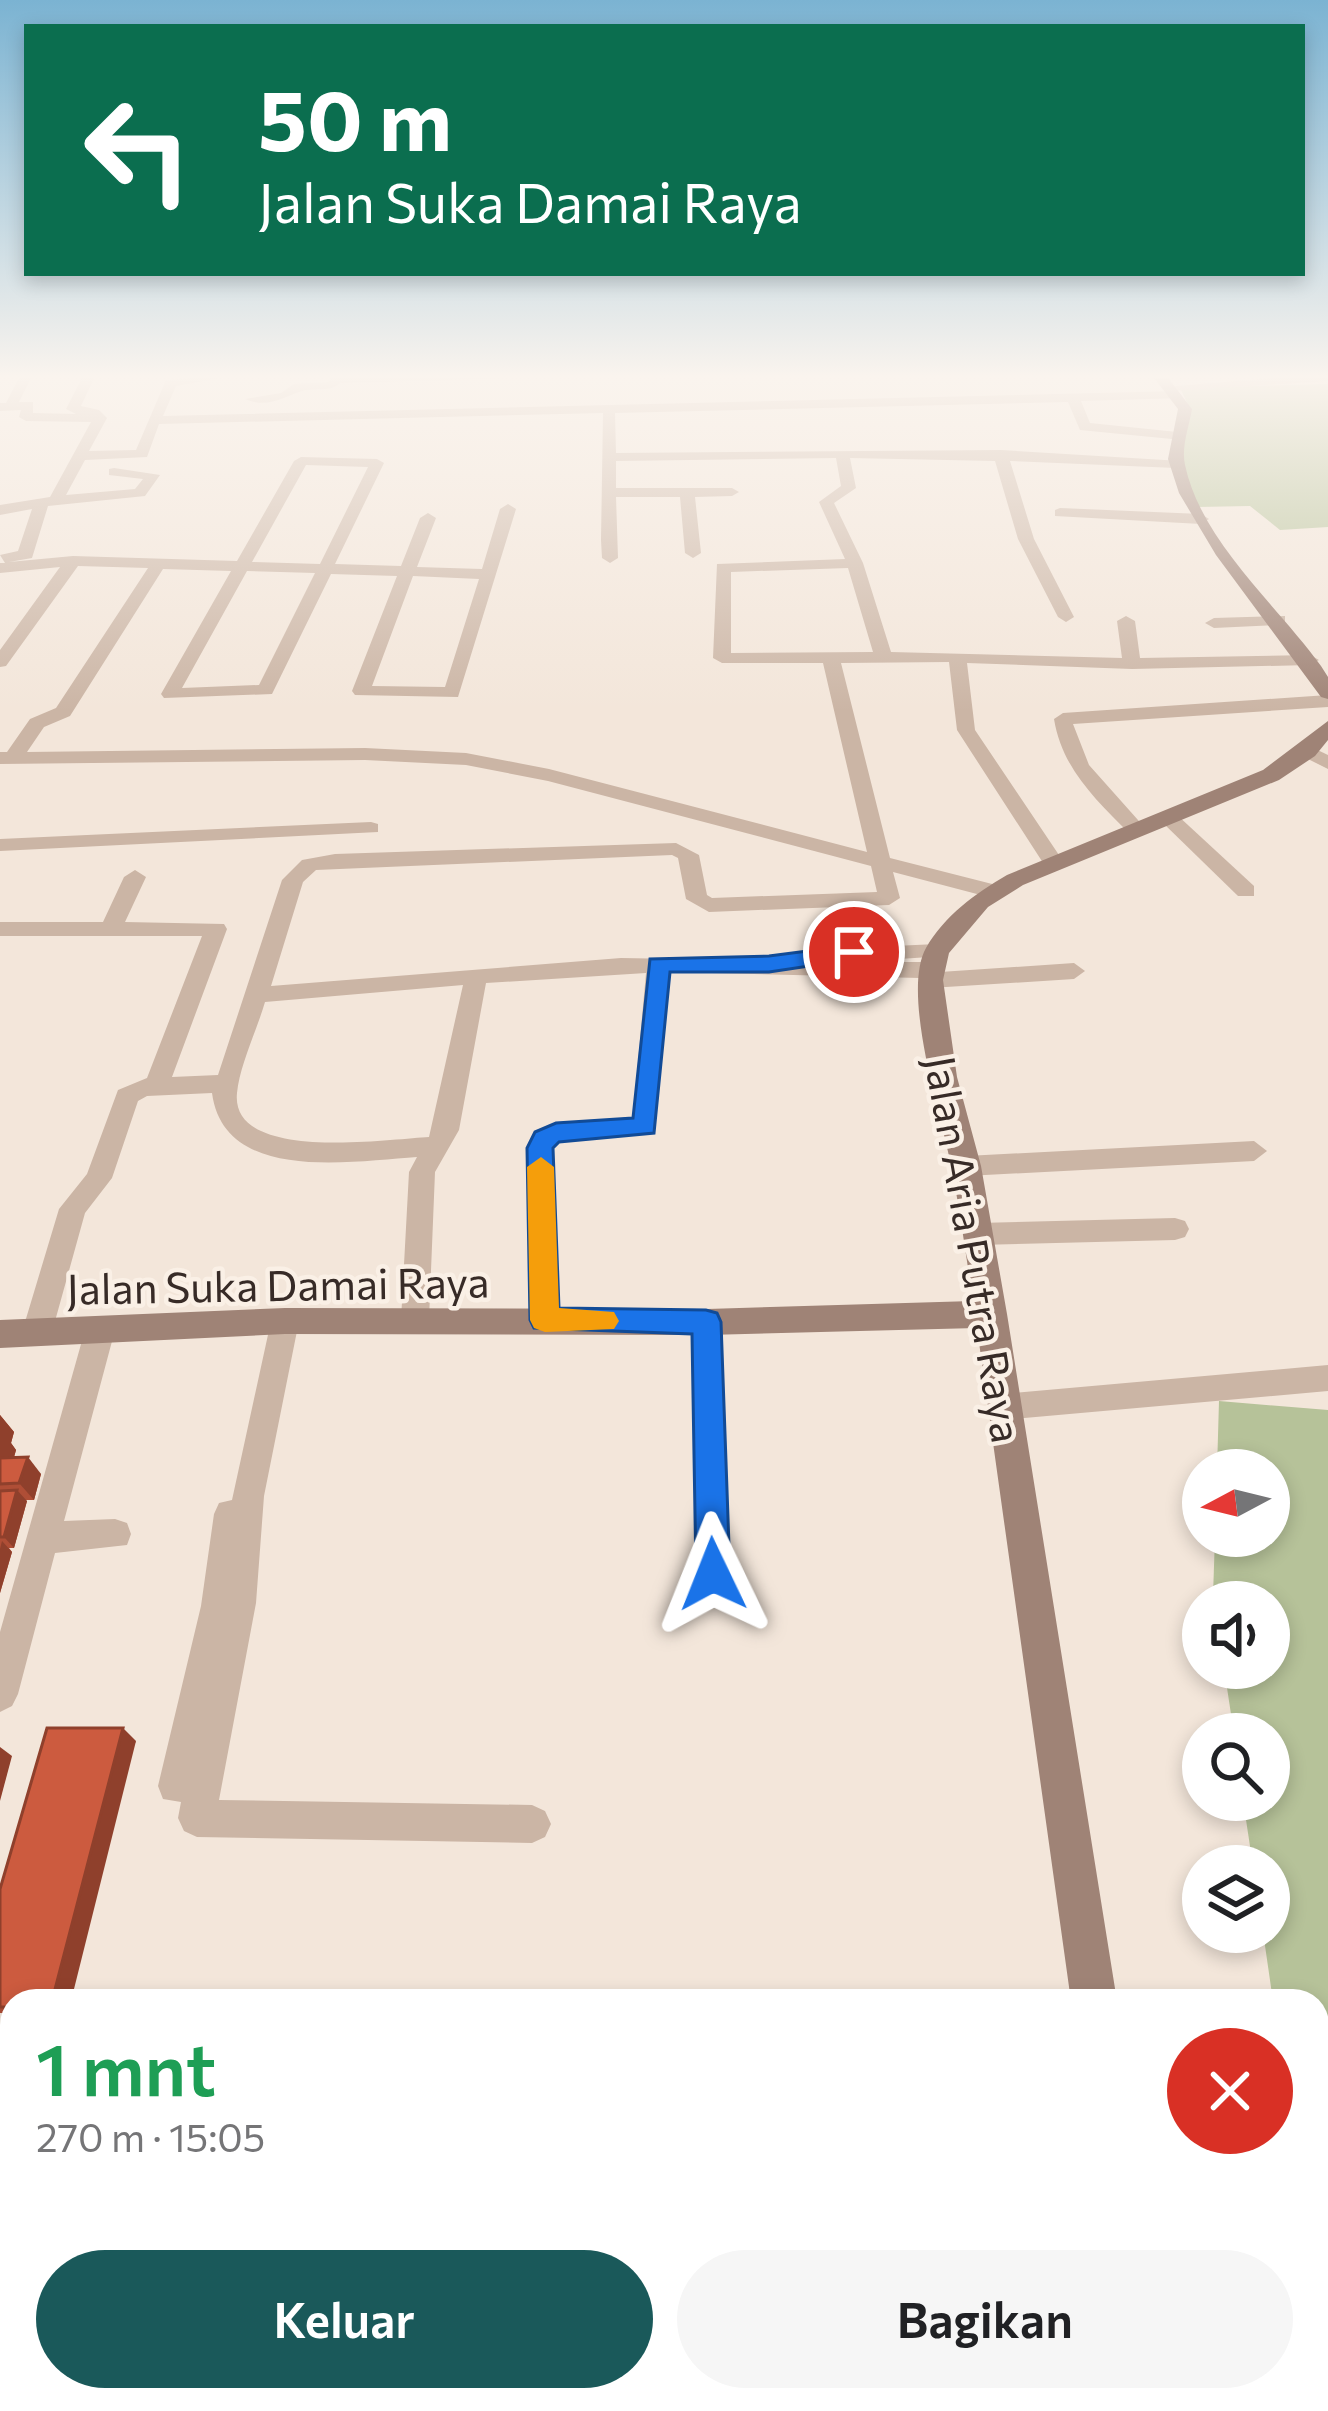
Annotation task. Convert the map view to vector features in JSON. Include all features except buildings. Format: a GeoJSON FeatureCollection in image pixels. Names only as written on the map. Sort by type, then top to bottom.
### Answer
{"type":"FeatureCollection","features":[{"type":"Feature","properties":{"kind":"main road"},"geometry":{"type":"LineString","coordinates":[[1186,487],[1201,519],[1310,660],[1328,697]]}},
{"type":"Feature","properties":{"kind":"main road"},"geometry":{"type":"LineString","coordinates":[[932,967],[979,902],[996,892],[1270,775],[1321,747]]}},
{"type":"Feature","properties":{"kind":"main road","name":"Jalan Aria Putra Raya"},"geometry":{"type":"LineString","coordinates":[[932,967],[943,1077],[978,1234],[1092,1989]]}},
{"type":"Feature","properties":{"kind":"main road","name":"Jalan Suka Damai Raya"},"geometry":{"type":"LineString","coordinates":[[0,1334],[415,1319],[706,1322],[991,1315]]}},
{"type":"Feature","properties":{"kind":"street"},"geometry":{"type":"LineString","coordinates":[[0,563],[26,555],[26,541],[59,487]]}},
{"type":"Feature","properties":{"kind":"street"},"geometry":{"type":"LineString","coordinates":[[0,510],[140,493],[145,487]]}},
{"type":"Feature","properties":{"kind":"street"},"geometry":{"type":"LineString","coordinates":[[287,487],[170,694],[266,690],[366,487]]}},
{"type":"Feature","properties":{"kind":"street"},"geometry":{"type":"LineString","coordinates":[[609,487],[610,558]]}},
{"type":"Feature","properties":{"kind":"street"},"geometry":{"type":"LineString","coordinates":[[849,487],[826,502],[855,562],[883,656]]}},
{"type":"Feature","properties":{"kind":"street"},"geometry":{"type":"LineString","coordinates":[[1006,487],[1027,548],[1066,617]]}},
{"type":"Feature","properties":{"kind":"street"},"geometry":{"type":"LineString","coordinates":[[608,494],[732,492]]}},
{"type":"Feature","properties":{"kind":"street"},"geometry":{"type":"LineString","coordinates":[[687,493],[694,553]]}},
{"type":"Feature","properties":{"kind":"street"},"geometry":{"type":"LineString","coordinates":[[428,518],[361,691],[452,693],[508,509]]}},
{"type":"Feature","properties":{"kind":"street"},"geometry":{"type":"LineString","coordinates":[[1060,513],[1201,519]]}},
{"type":"Feature","properties":{"kind":"street"},"geometry":{"type":"LineString","coordinates":[[0,563],[73,561],[489,574]]}},
{"type":"Feature","properties":{"kind":"street"},"geometry":{"type":"LineString","coordinates":[[0,662],[73,561]]}},
{"type":"Feature","properties":{"kind":"street"},"geometry":{"type":"LineString","coordinates":[[855,562],[721,569],[722,658],[957,657],[1132,664],[1310,660]]}},
{"type":"Feature","properties":{"kind":"street"},"geometry":{"type":"LineString","coordinates":[[6,758],[37,723],[63,712],[159,563]]}},
{"type":"Feature","properties":{"kind":"street"},"geometry":{"type":"LineString","coordinates":[[1214,623],[1279,620]]}},
{"type":"Feature","properties":{"kind":"street"},"geometry":{"type":"LineString","coordinates":[[1126,621],[1132,664]]}},
{"type":"Feature","properties":{"kind":"street"},"geometry":{"type":"LineString","coordinates":[[957,657],[966,730],[1054,864]]}},
{"type":"Feature","properties":{"kind":"street"},"geometry":{"type":"LineString","coordinates":[[436,1146],[269,1149],[241,1132],[223,1107],[226,1084],[293,880],[309,865],[334,860],[676,849],[688,855],[698,899],[709,905],[889,898],[831,658]]}},
{"type":"Feature","properties":{"kind":"street"},"geometry":{"type":"LineString","coordinates":[[1136,830],[1080,771],[1064,736],[1063,719],[1328,697]]}},
{"type":"Feature","properties":{"kind":"street"},"geometry":{"type":"LineString","coordinates":[[51,761],[76,722],[63,712]]}},
{"type":"Feature","properties":{"kind":"street"},"geometry":{"type":"LineString","coordinates":[[6,758],[365,754],[466,759],[549,776],[996,892]]}},
{"type":"Feature","properties":{"kind":"street"},"geometry":{"type":"LineString","coordinates":[[1169,818],[1246,891]]}},
{"type":"Feature","properties":{"kind":"street"},"geometry":{"type":"LineString","coordinates":[[0,845],[371,828]]}},
{"type":"Feature","properties":{"kind":"street"},"geometry":{"type":"LineString","coordinates":[[112,927],[135,877]]}},
{"type":"Feature","properties":{"kind":"street"},"geometry":{"type":"LineString","coordinates":[[0,929],[216,930],[156,1086]]}},
{"type":"Feature","properties":{"kind":"street"},"geometry":{"type":"LineString","coordinates":[[256,995],[658,965],[769,964],[829,972],[932,967],[1074,971]]}},
{"type":"Feature","properties":{"kind":"street"},"geometry":{"type":"LineString","coordinates":[[545,1320],[540,1148],[544,1138],[556,1133],[645,1126],[658,965]]}},
{"type":"Feature","properties":{"kind":"street"},"geometry":{"type":"LineString","coordinates":[[415,1319],[422,1172],[446,1130],[476,976]]}},
{"type":"Feature","properties":{"kind":"street"},"geometry":{"type":"LineString","coordinates":[[37,1332],[74,1209],[105,1167],[121,1107],[135,1089],[226,1084]]}},
{"type":"Feature","properties":{"kind":"street"},"geometry":{"type":"LineString","coordinates":[[966,1166],[1254,1151]]}},
{"type":"Feature","properties":{"kind":"street"},"geometry":{"type":"LineString","coordinates":[[978,1234],[1175,1229]]}},
{"type":"Feature","properties":{"kind":"street"},"geometry":{"type":"LineString","coordinates":[[176,1786],[218,1606],[234,1491],[278,1322]]}},
{"type":"Feature","properties":{"kind":"street"},"geometry":{"type":"LineString","coordinates":[[278,1322],[248,1496],[239,1604],[196,1818],[532,1824]]}},
{"type":"Feature","properties":{"kind":"street"},"geometry":{"type":"LineString","coordinates":[[706,1322],[713,1574]]}},
{"type":"Feature","properties":{"kind":"street"},"geometry":{"type":"LineString","coordinates":[[0,1694],[100,1330]]}},
{"type":"Feature","properties":{"kind":"street"},"geometry":{"type":"LineString","coordinates":[[1003,1407],[1328,1378]]}},
{"type":"Feature","properties":{"kind":"street"},"geometry":{"type":"LineString","coordinates":[[43,1538],[115,1534]]}},
{"type":"Feature","properties":{"kind":"green space"},"geometry":{"type":"Polygon","coordinates":[[[1190,487],[1328,487],[1328,527],[1280,530],[1250,506],[1197,507],[1190,487]]]}},
{"type":"Feature","properties":{"kind":"green space"},"geometry":{"type":"Polygon","coordinates":[[[1219,1401],[1328,1410],[1328,1989],[1271,1989],[1266,1953],[1290,1953],[1290,1845],[1250,1845],[1246,1821],[1290,1821],[1290,1713],[1231,1713],[1227,1689],[1290,1689],[1290,1581],[1214,1581],[1214,1557],[1290,1557],[1290,1449],[1218,1449],[1219,1401]]]}},
{"type":"Feature","properties":{"kind":"slow traffic"},"geometry":{"type":"LineString","coordinates":[[541,1167],[545,1320],[604,1321]]}},
{"type":"Feature","properties":{"kind":"route"},"geometry":{"type":"LineString","coordinates":[[713,1574],[706,1322],[545,1320],[540,1148],[544,1138],[556,1133],[645,1126],[658,965],[769,964],[854,952]]}}]}
